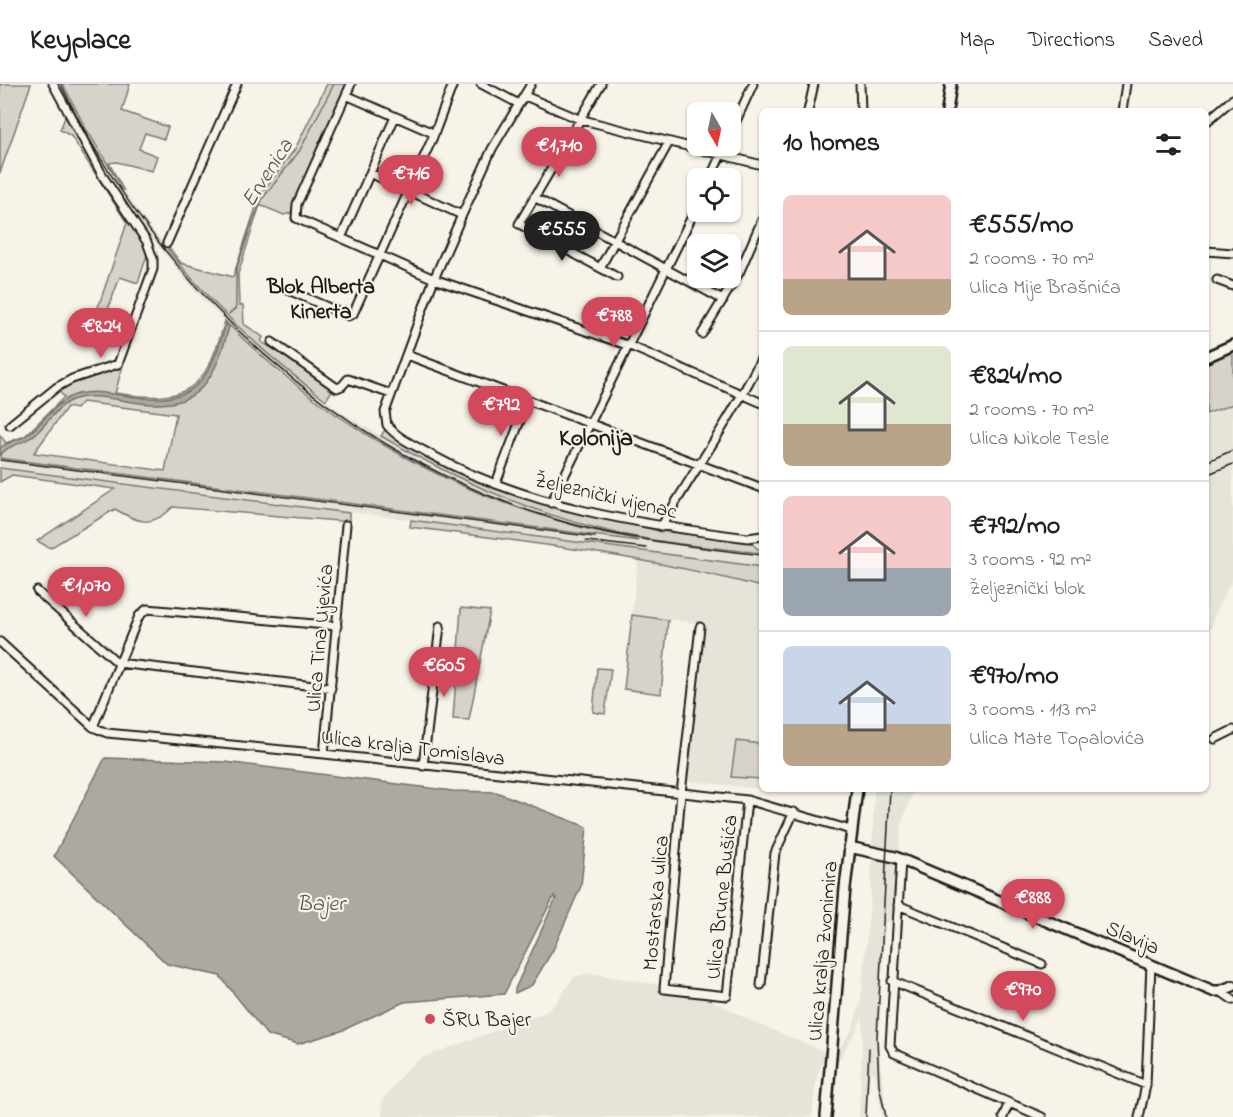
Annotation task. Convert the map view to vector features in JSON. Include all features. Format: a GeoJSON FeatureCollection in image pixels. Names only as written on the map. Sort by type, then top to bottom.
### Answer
{"type":"FeatureCollection","features":[{"type":"Feature","properties":{"kind":"street"},"geometry":{"type":"LineString","coordinates":[[10,425],[57,387],[72,379],[118,364],[153,269],[151,251],[104,178],[53,84]]}},
{"type":"Feature","properties":{"kind":"street"},"geometry":{"type":"LineString","coordinates":[[167,243],[237,84]]}},
{"type":"Feature","properties":{"kind":"street"},"geometry":{"type":"LineString","coordinates":[[351,84],[297,204],[295,215],[301,221],[434,279],[630,346],[759,402]]}},
{"type":"Feature","properties":{"kind":"street"},"geometry":{"type":"LineString","coordinates":[[286,288],[348,316],[353,314],[409,192],[444,111],[453,84]]}},
{"type":"Feature","properties":{"kind":"street"},"geometry":{"type":"LineString","coordinates":[[481,84],[519,104]]}},
{"type":"Feature","properties":{"kind":"street"},"geometry":{"type":"LineString","coordinates":[[272,342],[337,388],[342,387],[348,379],[391,394],[434,279],[462,215],[492,149],[531,84]]}},
{"type":"Feature","properties":{"kind":"street"},"geometry":{"type":"LineString","coordinates":[[601,84],[519,224],[617,277]]}},
{"type":"Feature","properties":{"kind":"street"},"geometry":{"type":"LineString","coordinates":[[741,110],[753,84]]}},
{"type":"Feature","properties":{"kind":"street"},"geometry":{"type":"LineString","coordinates":[[809,108],[814,84]]}},
{"type":"Feature","properties":{"kind":"street"},"geometry":{"type":"LineString","coordinates":[[860,84],[861,108]]}},
{"type":"Feature","properties":{"kind":"street"},"geometry":{"type":"LineString","coordinates":[[947,108],[951,84]]}},
{"type":"Feature","properties":{"kind":"street"},"geometry":{"type":"LineString","coordinates":[[1122,108],[1126,84]]}},
{"type":"Feature","properties":{"kind":"street"},"geometry":{"type":"LineString","coordinates":[[346,95],[433,133]]}},
{"type":"Feature","properties":{"kind":"street"},"geometry":{"type":"LineString","coordinates":[[525,96],[579,119],[687,146]]}},
{"type":"Feature","properties":{"kind":"street"},"geometry":{"type":"LineString","coordinates":[[1209,119],[1233,99]]}},
{"type":"Feature","properties":{"kind":"street"},"geometry":{"type":"LineString","coordinates":[[341,238],[372,174],[395,117]]}},
{"type":"Feature","properties":{"kind":"street"},"geometry":{"type":"LineString","coordinates":[[600,268],[669,142]]}},
{"type":"Feature","properties":{"kind":"street"},"geometry":{"type":"LineString","coordinates":[[725,156],[759,164]]}},
{"type":"Feature","properties":{"kind":"street"},"geometry":{"type":"LineString","coordinates":[[372,174],[462,215]]}},
{"type":"Feature","properties":{"kind":"street"},"geometry":{"type":"LineString","coordinates":[[534,197],[723,300]]}},
{"type":"Feature","properties":{"kind":"street"},"geometry":{"type":"LineString","coordinates":[[551,503],[689,222]]}},
{"type":"Feature","properties":{"kind":"street"},"geometry":{"type":"LineString","coordinates":[[702,334],[723,300],[759,226]]}},
{"type":"Feature","properties":{"kind":"street"},"geometry":{"type":"LineString","coordinates":[[1209,251],[1233,253]]}},
{"type":"Feature","properties":{"kind":"street"},"geometry":{"type":"LineString","coordinates":[[1216,280],[1233,286]]}},
{"type":"Feature","properties":{"kind":"street"},"geometry":{"type":"LineString","coordinates":[[1209,356],[1233,345]]}},
{"type":"Feature","properties":{"kind":"street"},"geometry":{"type":"LineString","coordinates":[[407,355],[699,462],[759,487]]}},
{"type":"Feature","properties":{"kind":"street"},"geometry":{"type":"LineString","coordinates":[[661,527],[699,462],[743,395],[759,363]]}},
{"type":"Feature","properties":{"kind":"street","name":"Željeznički vijenac"},"geometry":{"type":"LineString","coordinates":[[391,394],[385,412],[387,425],[402,438],[441,460],[496,483],[551,503],[661,527],[748,538],[759,536]]}},
{"type":"Feature","properties":{"kind":"street"},"geometry":{"type":"LineString","coordinates":[[496,483],[528,400]]}},
{"type":"Feature","properties":{"kind":"street","name":"Ulica Tina Ujevića"},"geometry":{"type":"LineString","coordinates":[[324,754],[346,525]]}},
{"type":"Feature","properties":{"kind":"street"},"geometry":{"type":"LineString","coordinates":[[37,591],[118,663],[331,688]]}},
{"type":"Feature","properties":{"kind":"street"},"geometry":{"type":"LineString","coordinates":[[93,727],[139,616],[152,607],[337,626]]}},
{"type":"Feature","properties":{"kind":"street"},"geometry":{"type":"LineString","coordinates":[[423,766],[440,626]]}},
{"type":"Feature","properties":{"kind":"street"},"geometry":{"type":"LineString","coordinates":[[681,793],[700,627]]}},
{"type":"Feature","properties":{"kind":"street","name":"Ulica kralja Tomislava"},"geometry":{"type":"LineString","coordinates":[[0,642],[93,727],[107,733],[747,800],[851,830]]}},
{"type":"Feature","properties":{"kind":"street"},"geometry":{"type":"LineString","coordinates":[[1215,739],[1233,730]]}},
{"type":"Feature","properties":{"kind":"street","name":"Ulica kralja Zvonimira"},"geometry":{"type":"LineString","coordinates":[[826,1117],[849,847],[857,792]]}},
{"type":"Feature","properties":{"kind":"street","name":"Mostarska ulica"},"geometry":{"type":"LineString","coordinates":[[681,793],[664,989],[727,996]]}},
{"type":"Feature","properties":{"kind":"street","name":"Ulica Brune Bušića"},"geometry":{"type":"LineString","coordinates":[[727,996],[747,800]]}},
{"type":"Feature","properties":{"kind":"street"},"geometry":{"type":"LineString","coordinates":[[761,986],[775,853],[794,812]]}},
{"type":"Feature","properties":{"kind":"street","name":"Slavija"},"geometry":{"type":"LineString","coordinates":[[849,847],[884,853],[1220,992],[1233,1000]]}},
{"type":"Feature","properties":{"kind":"street"},"geometry":{"type":"LineString","coordinates":[[901,860],[892,981],[890,1046],[894,1053],[1042,1117]]}},
{"type":"Feature","properties":{"kind":"street"},"geometry":{"type":"LineString","coordinates":[[898,905],[1042,964]]}},
{"type":"Feature","properties":{"kind":"street"},"geometry":{"type":"LineString","coordinates":[[1139,1117],[1146,1085],[1151,964]]}},
{"type":"Feature","properties":{"kind":"street"},"geometry":{"type":"LineString","coordinates":[[892,981],[1146,1085]]}},
{"type":"Feature","properties":{"kind":"street"},"geometry":{"type":"LineString","coordinates":[[1220,992],[1233,986]]}},
{"type":"Feature","properties":{"kind":"street"},"geometry":{"type":"LineString","coordinates":[[1003,1117],[1009,1103]]}},
{"type":"Feature","properties":{"kind":"shaded area"},"geometry":{"type":"Polygon","coordinates":[[[31,84],[0,173],[0,85],[31,84]]]}},
{"type":"Feature","properties":{"kind":"shaded area"},"geometry":{"type":"Polygon","coordinates":[[[58,84],[63,84],[98,150],[140,214],[199,288],[237,328],[283,368],[346,415],[424,462],[504,499],[555,516],[634,537],[759,553],[759,567],[523,534],[0,468],[0,458],[638,541],[554,520],[476,492],[413,461],[370,436],[282,374],[234,331],[193,289],[146,231],[85,137],[58,84]]]}},
{"type":"Feature","properties":{"kind":"shaded area"},"geometry":{"type":"Polygon","coordinates":[[[63,84],[130,84],[122,111],[168,127],[164,139],[145,133],[139,149],[157,156],[152,171],[117,162],[109,163],[124,191],[85,127],[63,84]]]}},
{"type":"Feature","properties":{"kind":"shaded area"},"geometry":{"type":"Polygon","coordinates":[[[327,84],[348,84],[291,213],[284,215],[260,205],[238,274],[239,305],[243,305],[244,324],[263,337],[261,342],[304,366],[333,389],[326,400],[242,331],[168,250],[170,249],[181,263],[233,277],[260,195],[295,149],[327,84]]]}},
{"type":"Feature","properties":{"kind":"shaded area"},"geometry":{"type":"Polygon","coordinates":[[[66,115],[148,252],[138,283],[120,277],[101,328],[92,325],[127,223],[71,136],[60,130],[66,115]]]}},
{"type":"Feature","properties":{"kind":"shaded area"},"geometry":{"type":"Polygon","coordinates":[[[225,321],[292,382],[329,409],[406,458],[489,497],[531,512],[639,541],[0,458],[0,435],[6,443],[25,436],[64,397],[57,389],[78,379],[114,370],[121,362],[124,362],[115,393],[140,396],[177,394],[190,388],[201,378],[218,345],[225,321]],[[82,402],[76,409],[67,407],[34,453],[165,471],[176,414],[82,402]]]}},
{"type":"Feature","properties":{"kind":"shaded area"},"geometry":{"type":"Polygon","coordinates":[[[1233,351],[1233,579],[1217,609],[1209,632],[1209,362],[1233,351]]]}},
{"type":"Feature","properties":{"kind":"shaded area"},"geometry":{"type":"Polygon","coordinates":[[[1233,351],[1233,404],[1209,413],[1209,362],[1233,351]]]}},
{"type":"Feature","properties":{"kind":"shaded area"},"geometry":{"type":"Polygon","coordinates":[[[386,428],[439,462],[582,513],[659,531],[749,541],[759,549],[759,553],[653,540],[581,524],[478,487],[381,436],[386,428]]]}},
{"type":"Feature","properties":{"kind":"shaded area"},"geometry":{"type":"Polygon","coordinates":[[[0,468],[349,513],[349,522],[173,507],[158,518],[145,521],[131,518],[115,509],[50,548],[37,541],[115,489],[12,475],[0,482],[0,468]]]}},
{"type":"Feature","properties":{"kind":"shaded area"},"geometry":{"type":"Polygon","coordinates":[[[411,520],[759,567],[759,586],[630,558],[410,527],[411,520]]]}},
{"type":"Feature","properties":{"kind":"shaded area"},"geometry":{"type":"Polygon","coordinates":[[[638,560],[759,587],[759,789],[688,781],[706,624],[632,615],[638,560]]]}},
{"type":"Feature","properties":{"kind":"shaded area"},"geometry":{"type":"Polygon","coordinates":[[[461,608],[490,611],[469,720],[453,719],[461,608]]]}},
{"type":"Feature","properties":{"kind":"shaded area"},"geometry":{"type":"Polygon","coordinates":[[[632,615],[668,620],[661,694],[624,689],[632,615]]]}},
{"type":"Feature","properties":{"kind":"shaded area"},"geometry":{"type":"Polygon","coordinates":[[[597,668],[611,669],[605,714],[593,712],[597,668]]]}},
{"type":"Feature","properties":{"kind":"shaded area"},"geometry":{"type":"Polygon","coordinates":[[[736,741],[759,744],[759,779],[731,777],[736,741]]]}},
{"type":"Feature","properties":{"kind":"shaded area"},"geometry":{"type":"Polygon","coordinates":[[[874,792],[913,792],[901,826],[894,923],[885,922],[878,1045],[887,1117],[883,1117],[874,1072],[870,1071],[867,1117],[859,1117],[863,1018],[839,1060],[834,1056],[852,1030],[861,999],[871,891],[874,792]]]}},
{"type":"Feature","properties":{"kind":"shaded area"},"geometry":{"type":"Polygon","coordinates":[[[590,973],[660,985],[664,992],[707,998],[753,1022],[826,1052],[816,1080],[812,1117],[382,1117],[382,1101],[405,1071],[421,1058],[546,1012],[556,1003],[574,977],[590,973]]]}},
{"type":"Feature","properties":{"kind":"water"},"geometry":{"type":"Polygon","coordinates":[[[226,324],[229,327],[215,367],[197,392],[184,399],[168,403],[149,404],[94,397],[75,399],[63,405],[34,435],[6,449],[0,456],[0,448],[28,434],[57,406],[78,394],[97,392],[151,398],[184,393],[205,376],[213,362],[226,324]]]}},
{"type":"Feature","properties":{"kind":"water","name":"Bajer"},"geometry":{"type":"Polygon","coordinates":[[[105,758],[225,762],[453,791],[496,792],[587,827],[581,886],[553,950],[532,985],[515,993],[556,898],[554,896],[504,994],[404,1002],[341,1031],[298,1044],[267,1035],[220,976],[167,964],[54,856],[105,758]]]}},
{"type":"Feature","properties":{"kind":"waterway","name":"Ervenica"},"geometry":{"type":"LineString","coordinates":[[229,314],[236,308],[236,271],[263,198],[300,150],[334,84]]}},
{"type":"Feature","properties":{"kind":"railway"},"geometry":{"type":"LineString","coordinates":[[61,84],[101,159],[149,230],[204,296],[265,355],[332,408],[404,454],[481,492],[561,521],[636,538],[759,555]]}},
{"type":"Feature","properties":{"kind":"railway"},"geometry":{"type":"LineString","coordinates":[[1209,461],[1233,450]]}},
{"type":"Feature","properties":{"kind":"railway"},"geometry":{"type":"LineString","coordinates":[[0,460],[595,537]]}},
{"type":"Feature","properties":{"kind":"railway"},"geometry":{"type":"LineString","coordinates":[[1209,474],[1233,464]]}},
{"type":"Feature","properties":{"kind":"railway"},"geometry":{"type":"LineString","coordinates":[[586,541],[646,548]]}},
{"type":"Feature","properties":{"kind":"railway"},"geometry":{"type":"LineString","coordinates":[[886,1117],[879,1085],[877,1037],[890,792]]}},
{"type":"Feature","properties":{"kind":"railway"},"geometry":{"type":"LineString","coordinates":[[866,1117],[869,1048]]}},
{"type":"Feature","properties":{"kind":"place","name":"ŠRU Bajer"},"geometry":{"type":"Point","coordinates":[430,1019]}},
{"type":"Feature","properties":{"kind":"district","name":"Blok Alberta Kinerta"},"geometry":{"type":"Point","coordinates":[321,298]}},
{"type":"Feature","properties":{"kind":"district","name":"Kolonija"},"geometry":{"type":"Point","coordinates":[596,437]}}]}
